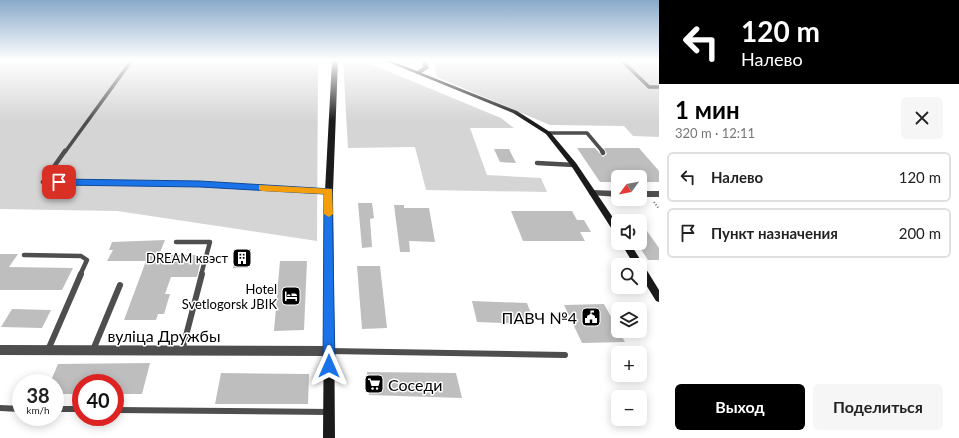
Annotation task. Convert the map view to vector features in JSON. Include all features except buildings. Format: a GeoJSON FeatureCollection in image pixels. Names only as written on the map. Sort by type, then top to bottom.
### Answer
{"type":"FeatureCollection","features":[{"type":"Feature","properties":{"kind":"street"},"geometry":{"type":"LineString","coordinates":[[329,438],[329,191],[334,80]]}},
{"type":"Feature","properties":{"kind":"street"},"geometry":{"type":"LineString","coordinates":[[437,80],[515,112],[548,133],[574,165],[611,221]]}},
{"type":"Feature","properties":{"kind":"street"},"geometry":{"type":"LineString","coordinates":[[593,193],[611,194]]}},
{"type":"Feature","properties":{"kind":"street"},"geometry":{"type":"LineString","coordinates":[[647,194],[659,194]]}},
{"type":"Feature","properties":{"kind":"street"},"geometry":{"type":"LineString","coordinates":[[647,279],[659,298]]}},
{"type":"Feature","properties":{"kind":"street","name":"вуліца Дружбы"},"geometry":{"type":"LineString","coordinates":[[0,350],[329,351]]}},
{"type":"Feature","properties":{"kind":"lane"},"geometry":{"type":"LineString","coordinates":[[117,80],[43,182],[200,184],[329,191]]}},
{"type":"Feature","properties":{"kind":"lane"},"geometry":{"type":"LineString","coordinates":[[642,80],[649,87],[659,87]]}},
{"type":"Feature","properties":{"kind":"lane"},"geometry":{"type":"LineString","coordinates":[[548,133],[587,133],[603,153]]}},
{"type":"Feature","properties":{"kind":"lane"},"geometry":{"type":"LineString","coordinates":[[537,163],[574,165]]}},
{"type":"Feature","properties":{"kind":"lane"},"geometry":{"type":"LineString","coordinates":[[176,242],[210,242],[182,350]]}},
{"type":"Feature","properties":{"kind":"lane"},"geometry":{"type":"LineString","coordinates":[[24,255],[81,256],[87,260],[48,350]]}},
{"type":"Feature","properties":{"kind":"lane"},"geometry":{"type":"LineString","coordinates":[[93,350],[120,285]]}},
{"type":"Feature","properties":{"kind":"lane"},"geometry":{"type":"LineString","coordinates":[[329,351],[565,355]]}},
{"type":"Feature","properties":{"kind":"lane"},"geometry":{"type":"LineString","coordinates":[[0,408],[12,409]]}},
{"type":"Feature","properties":{"kind":"lane"},"geometry":{"type":"LineString","coordinates":[[124,410],[329,412]]}},
{"type":"Feature","properties":{"kind":"shaded area"},"geometry":{"type":"Polygon","coordinates":[[[0,80],[318,80],[317,241],[117,211],[0,209],[0,80]]]}},
{"type":"Feature","properties":{"kind":"shaded area"},"geometry":{"type":"Polygon","coordinates":[[[344,80],[410,80],[501,118],[514,128],[470,128],[487,175],[541,178],[547,192],[426,190],[415,147],[348,148],[344,80]]]}},
{"type":"Feature","properties":{"kind":"shaded area"},"geometry":{"type":"Polygon","coordinates":[[[445,80],[659,80],[659,137],[633,136],[624,126],[550,125],[445,80]]]}},
{"type":"Feature","properties":{"kind":"slow traffic"},"geometry":{"type":"LineString","coordinates":[[262,188],[329,191],[329,214]]}},
{"type":"Feature","properties":{"kind":"place","name":"DREAM квэст"},"geometry":{"type":"Point","coordinates":[242,258]}},
{"type":"Feature","properties":{"kind":"place","name":"Hotel Svetlogorsk JBIK"},"geometry":{"type":"Point","coordinates":[291,296]}},
{"type":"Feature","properties":{"kind":"place","name":"ПАВЧ №4"},"geometry":{"type":"Point","coordinates":[591,317]}},
{"type":"Feature","properties":{"kind":"place","name":"Соседи"},"geometry":{"type":"Point","coordinates":[374,384]}},
{"type":"Feature","properties":{"kind":"route"},"geometry":{"type":"LineString","coordinates":[[59,182],[200,184],[329,191],[329,366]]}}]}
